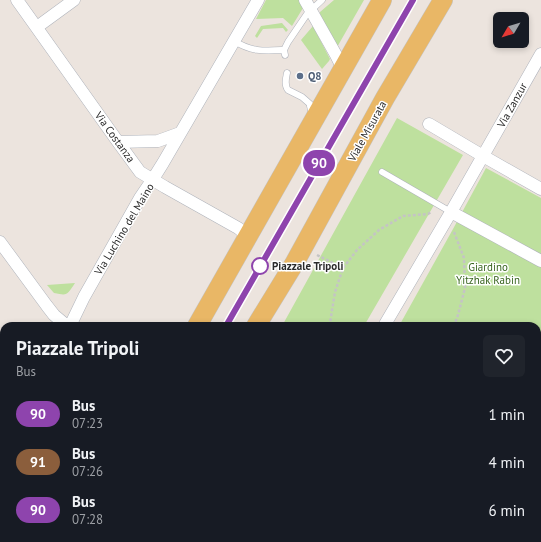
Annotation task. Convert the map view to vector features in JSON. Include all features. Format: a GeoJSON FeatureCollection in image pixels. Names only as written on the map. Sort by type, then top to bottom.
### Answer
{"type":"FeatureCollection","features":[{"type":"Feature","properties":{"kind":"main road"},"geometry":{"type":"LineString","coordinates":[[199,322],[382,0]]}},
{"type":"Feature","properties":{"kind":"main road","name":"Viale Misurata"},"geometry":{"type":"LineString","coordinates":[[258,322],[294,264],[385,98],[443,0]]}},
{"type":"Feature","properties":{"kind":"street","name":"Via Costanza"},"geometry":{"type":"LineString","coordinates":[[17,0],[140,172],[238,228],[248,236]]}},
{"type":"Feature","properties":{"kind":"street"},"geometry":{"type":"LineString","coordinates":[[37,27],[74,0]]}},
{"type":"Feature","properties":{"kind":"street","name":"Via Luchino del Maino"},"geometry":{"type":"LineString","coordinates":[[72,322],[84,297],[140,198],[153,180],[258,0]]}},
{"type":"Feature","properties":{"kind":"street"},"geometry":{"type":"LineString","coordinates":[[308,5],[336,55],[342,69]]}},
{"type":"Feature","properties":{"kind":"street","name":"Via Zanzur"},"geometry":{"type":"LineString","coordinates":[[483,156],[541,54]]}},
{"type":"Feature","properties":{"kind":"street"},"geometry":{"type":"LineString","coordinates":[[429,124],[541,189]]}},
{"type":"Feature","properties":{"kind":"street"},"geometry":{"type":"LineString","coordinates":[[118,142],[158,141],[180,133]]}},
{"type":"Feature","properties":{"kind":"street"},"geometry":{"type":"LineString","coordinates":[[386,322],[483,156]]}},
{"type":"Feature","properties":{"kind":"street"},"geometry":{"type":"LineString","coordinates":[[451,212],[541,261]]}},
{"type":"Feature","properties":{"kind":"street"},"geometry":{"type":"LineString","coordinates":[[0,242],[47,306],[62,322]]}},
{"type":"Feature","properties":{"kind":"lane"},"geometry":{"type":"LineString","coordinates":[[234,41],[248,49],[256,51],[285,53],[288,42],[307,14],[308,5],[322,0]]}},
{"type":"Feature","properties":{"kind":"lane"},"geometry":{"type":"LineString","coordinates":[[228,322],[413,0]]}},
{"type":"Feature","properties":{"kind":"lane"},"geometry":{"type":"LineString","coordinates":[[287,73],[286,88],[302,97],[310,104],[313,123]]}},
{"type":"Feature","properties":{"kind":"lane"},"geometry":{"type":"LineString","coordinates":[[382,172],[451,212]]}},
{"type":"Feature","properties":{"kind":"path"},"geometry":{"type":"LineString","coordinates":[[330,322],[335,292],[343,268],[357,250],[379,230],[403,216],[428,214],[434,211]]}},
{"type":"Feature","properties":{"kind":"path"},"geometry":{"type":"LineString","coordinates":[[453,230],[464,258],[465,288],[455,322]]}},
{"type":"Feature","properties":{"kind":"path"},"geometry":{"type":"LineString","coordinates":[[303,248],[343,268]]}},
{"type":"Feature","properties":{"kind":"green space"},"geometry":{"type":"Polygon","coordinates":[[[266,0],[299,0],[303,8],[292,26],[283,18],[256,19],[266,0]]]}},
{"type":"Feature","properties":{"kind":"green space"},"geometry":{"type":"Polygon","coordinates":[[[334,0],[364,0],[336,49],[320,14],[320,12],[334,0]]]}},
{"type":"Feature","properties":{"kind":"green space"},"geometry":{"type":"Polygon","coordinates":[[[282,23],[288,30],[286,32],[283,28],[263,29],[257,38],[255,36],[261,26],[282,23]]]}},
{"type":"Feature","properties":{"kind":"green space"},"geometry":{"type":"Polygon","coordinates":[[[313,26],[330,59],[322,69],[301,40],[313,26]]]}},
{"type":"Feature","properties":{"kind":"green space"},"geometry":{"type":"Polygon","coordinates":[[[397,118],[463,155],[366,322],[284,322],[397,118]]]}},
{"type":"Feature","properties":{"kind":"green space","name":"Giardino Yitzhak Rabin"},"geometry":{"type":"Polygon","coordinates":[[[486,168],[541,198],[541,322],[401,322],[486,168]]]}},
{"type":"Feature","properties":{"kind":"green space"},"geometry":{"type":"Polygon","coordinates":[[[75,283],[67,294],[54,293],[47,285],[75,283]]]}},
{"type":"Feature","properties":{"kind":"bus line","name":"90"},"geometry":{"type":"LineString","coordinates":[[228,322],[413,0]]}},
{"type":"Feature","properties":{"kind":"place","name":"Q8"},"geometry":{"type":"Point","coordinates":[300,76]}},
{"type":"Feature","properties":{"kind":"place","name":"Piazzale Tripoli"},"geometry":{"type":"Point","coordinates":[260,266]}}]}
